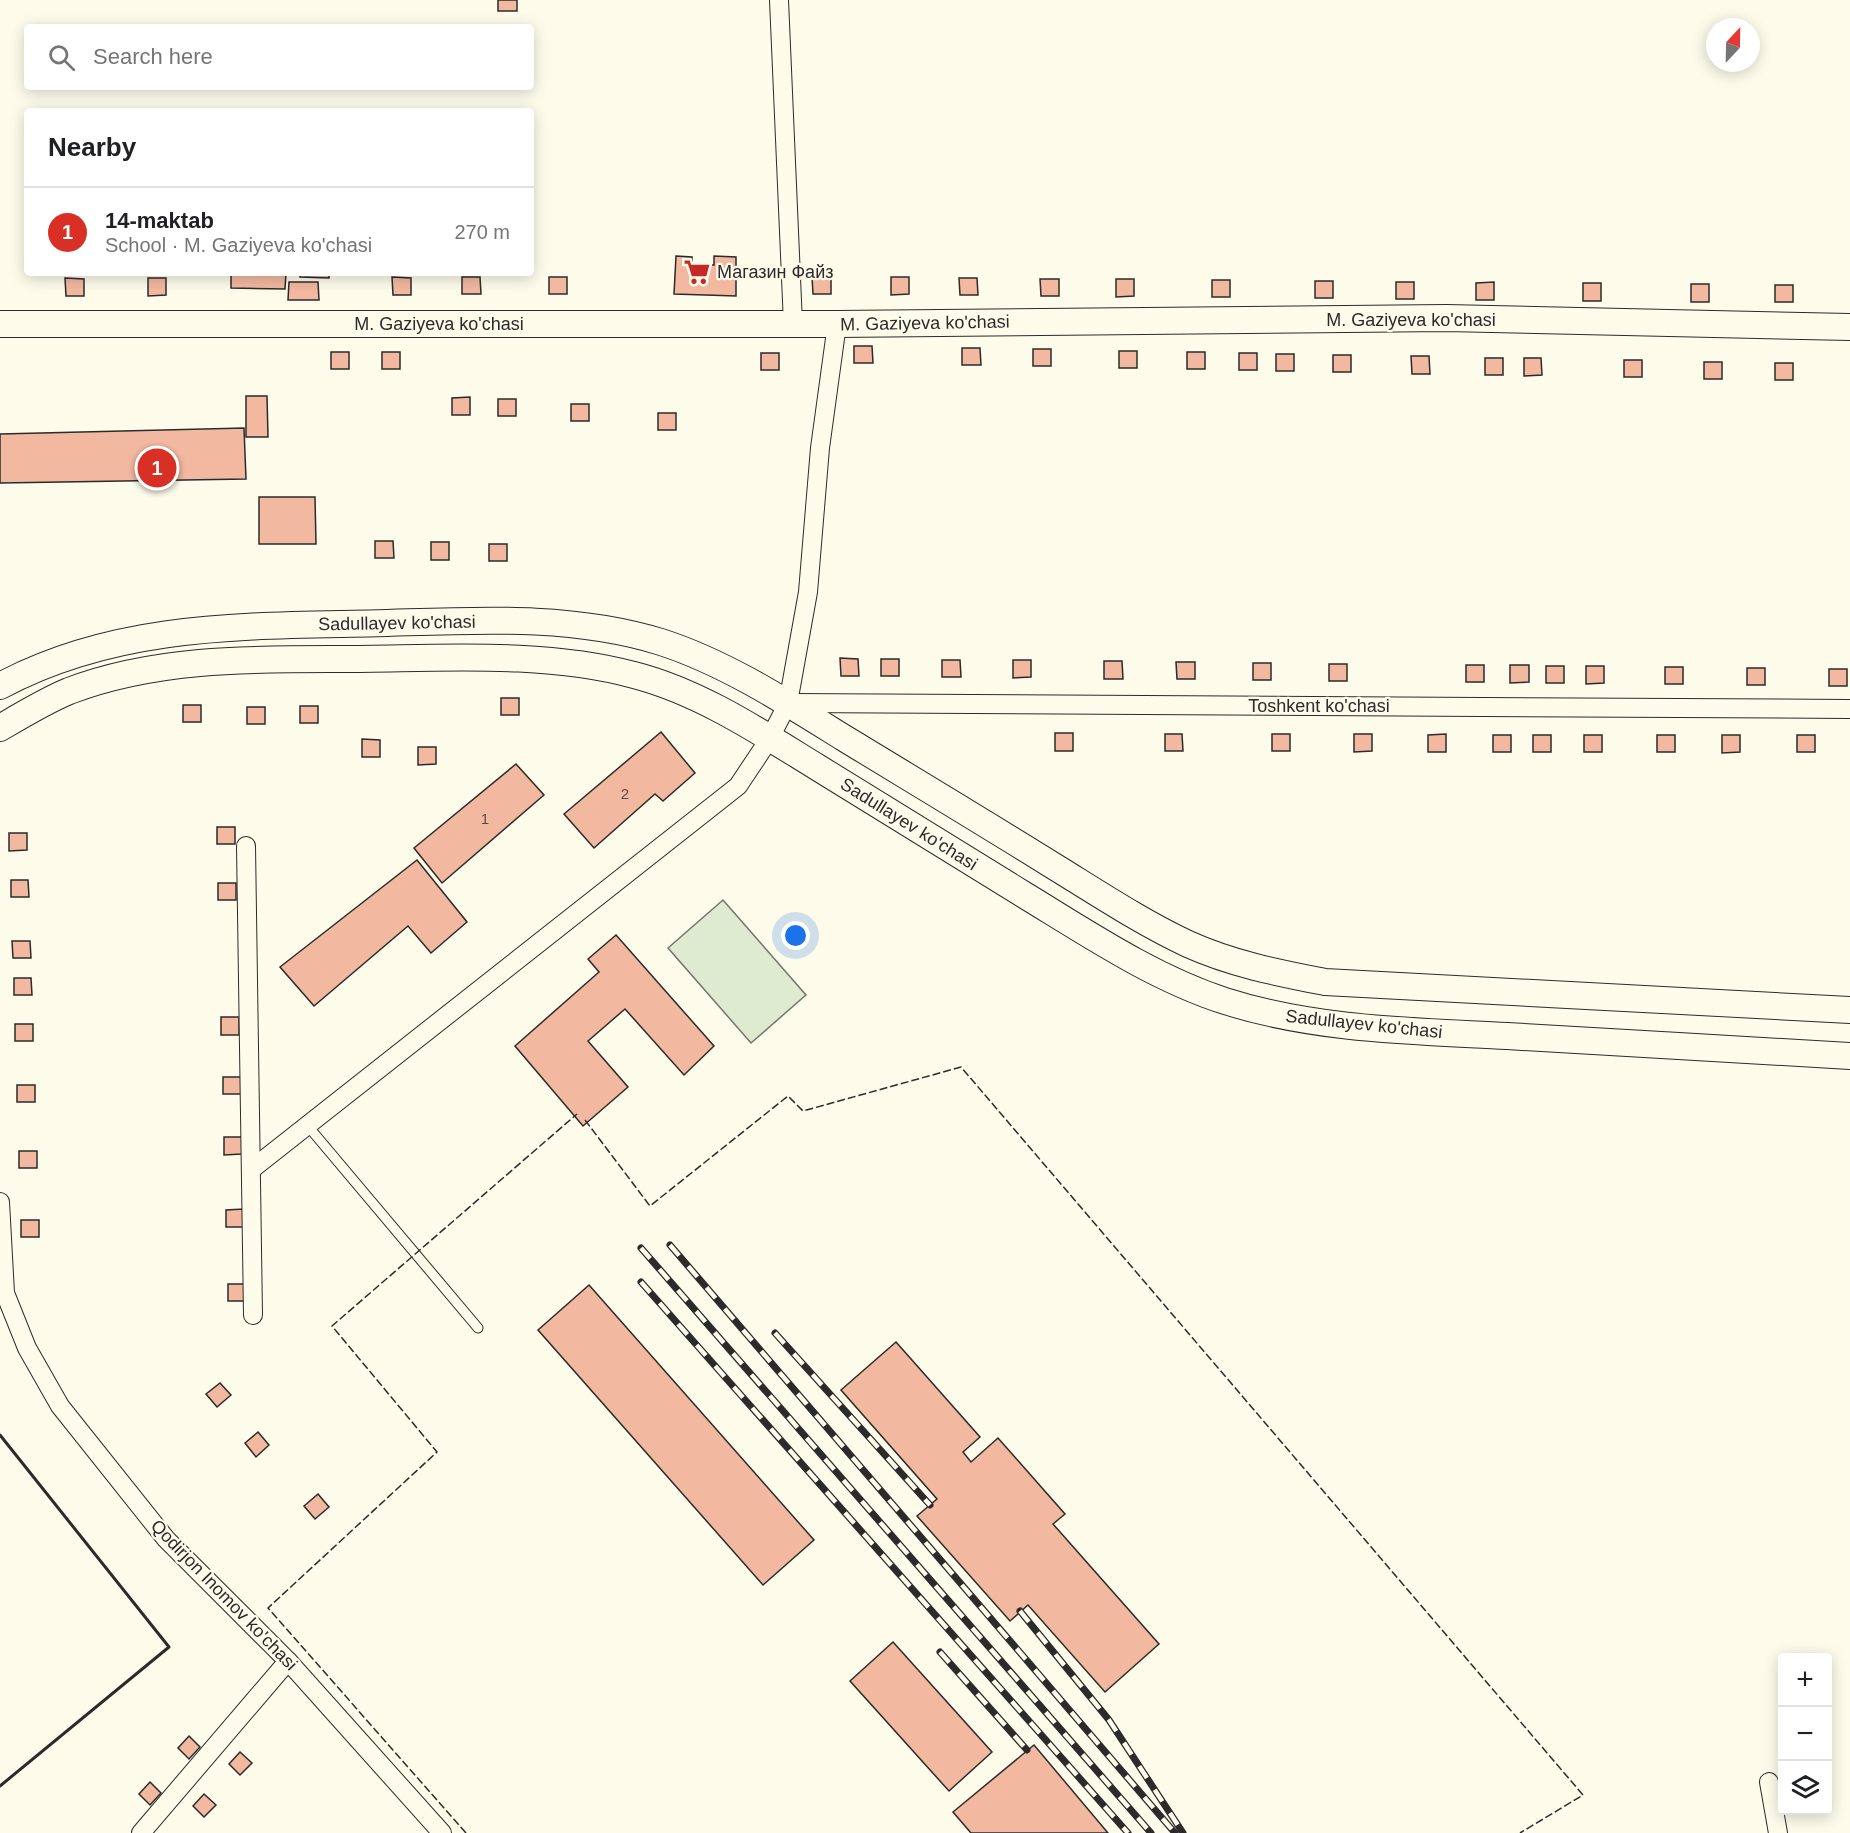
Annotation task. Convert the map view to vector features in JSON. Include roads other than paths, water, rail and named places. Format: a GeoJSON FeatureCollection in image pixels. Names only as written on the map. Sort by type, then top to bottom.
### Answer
{"type":"FeatureCollection","features":[{"type":"Feature","properties":{"kind":"main road","name":"M. Gaziyeva ko'chasi"},"geometry":{"type":"LineString","coordinates":[[0,324],[837,324],[1446,318],[1850,327]]}},
{"type":"Feature","properties":{"kind":"main road","name":"Sadullayev ko'chasi"},"geometry":{"type":"LineString","coordinates":[[0,686],[65,656],[123,641],[186,631],[268,625],[558,622],[593,626],[663,643],[725,669],[788,704],[1127,910],[1189,944],[1255,968],[1325,982],[1850,1010]]}},
{"type":"Feature","properties":{"kind":"main road","name":"Sadullayev ko'chasi"},"geometry":{"type":"LineString","coordinates":[[0,728],[75,689],[138,672],[191,664],[274,659],[569,662],[639,676],[681,692],[770,738],[1094,938],[1156,972],[1230,1002],[1268,1014],[1315,1022],[1394,1030],[1850,1056]]}},
{"type":"Feature","properties":{"kind":"street"},"geometry":{"type":"LineString","coordinates":[[779,0],[793,324]]}},
{"type":"Feature","properties":{"kind":"street"},"geometry":{"type":"LineString","coordinates":[[252,1169],[738,786],[770,738],[788,704],[808,592],[820,448],[837,324]]}},
{"type":"Feature","properties":{"kind":"street","name":"Toshkent ko'chasi"},"geometry":{"type":"LineString","coordinates":[[788,704],[1850,709]]}},
{"type":"Feature","properties":{"kind":"street"},"geometry":{"type":"LineString","coordinates":[[246,846],[253,1315]]}},
{"type":"Feature","properties":{"kind":"street","name":"Qodirjon Inomov ko'chasi"},"geometry":{"type":"LineString","coordinates":[[0,1202],[5,1293],[27,1348],[60,1406],[166,1539],[288,1661],[431,1829]]}},
{"type":"Feature","properties":{"kind":"street"},"geometry":{"type":"LineString","coordinates":[[141,1833],[288,1661]]}},
{"type":"Feature","properties":{"kind":"street"},"geometry":{"type":"LineString","coordinates":[[1769,1782],[1778,1833]]}},
{"type":"Feature","properties":{"kind":"lane"},"geometry":{"type":"LineString","coordinates":[[307,1125],[478,1328]]}},
{"type":"Feature","properties":{"kind":"railway"},"geometry":{"type":"LineString","coordinates":[[670,1245],[1175,1833]]}},
{"type":"Feature","properties":{"kind":"railway"},"geometry":{"type":"LineString","coordinates":[[641,1248],[1151,1833]]}},
{"type":"Feature","properties":{"kind":"railway"},"geometry":{"type":"LineString","coordinates":[[641,1282],[1128,1833]]}},
{"type":"Feature","properties":{"kind":"railway"},"geometry":{"type":"LineString","coordinates":[[775,1333],[930,1505]]}},
{"type":"Feature","properties":{"kind":"railway"},"geometry":{"type":"LineString","coordinates":[[1020,1611],[1109,1720],[1183,1833]]}},
{"type":"Feature","properties":{"kind":"railway"},"geometry":{"type":"LineString","coordinates":[[940,1652],[1027,1750]]}},
{"type":"Feature","properties":{"kind":"place","name":"Магазин Файз"},"geometry":{"type":"Point","coordinates":[697,272]}},
{"type":"Feature","properties":{"kind":"place","name":"14-maktab"},"geometry":{"type":"Point","coordinates":[157,468]}}]}
